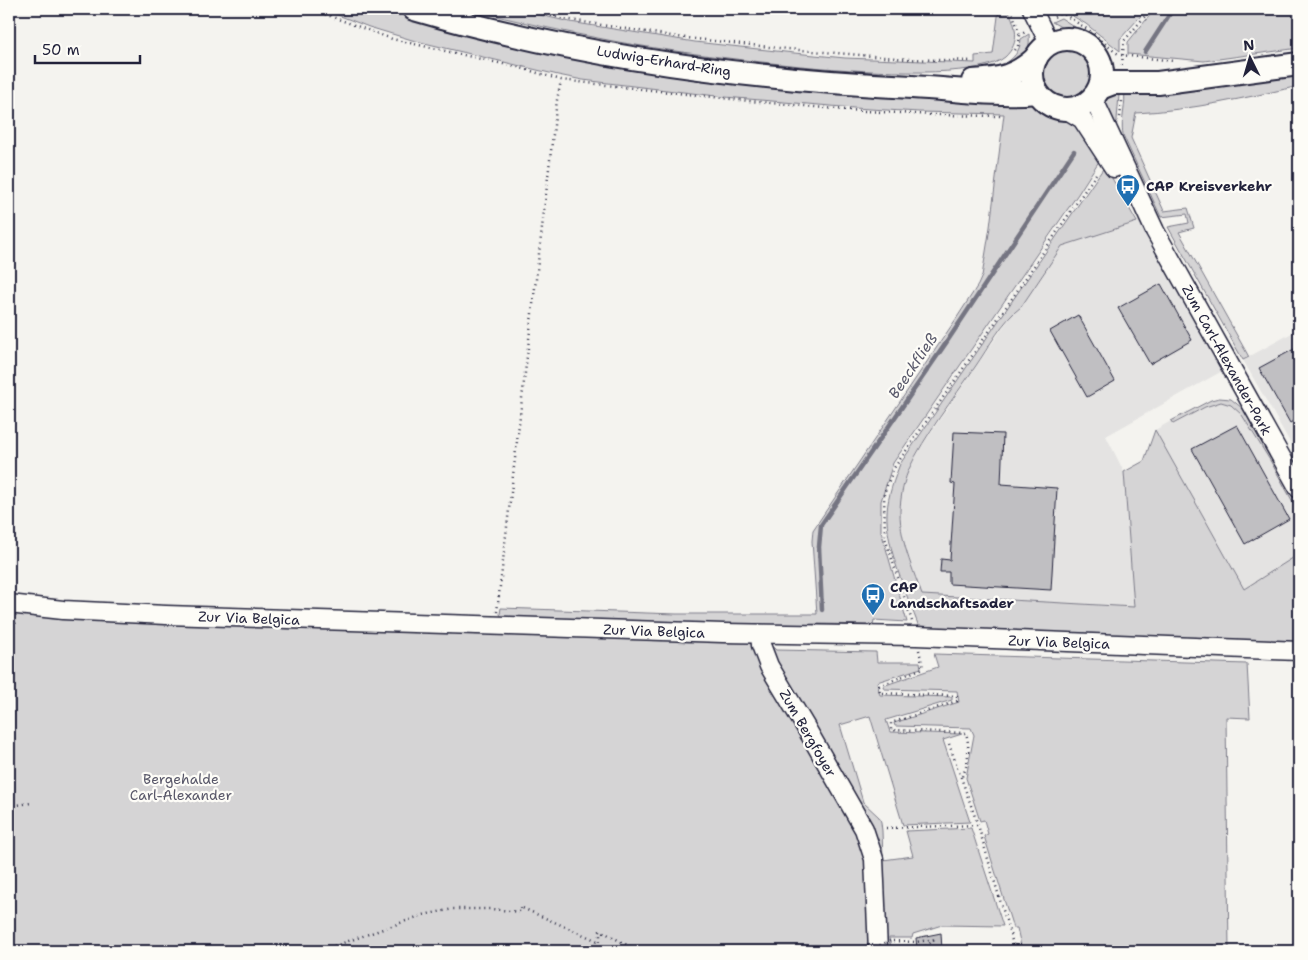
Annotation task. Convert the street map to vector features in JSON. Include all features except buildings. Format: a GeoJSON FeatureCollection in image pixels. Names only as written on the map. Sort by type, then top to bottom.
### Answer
{"type":"FeatureCollection","features":[{"type":"Feature","properties":{"kind":"main road","name":"Ludwig-Erhard-Ring"},"geometry":{"type":"LineString","coordinates":[[414,9],[444,18],[544,41],[651,61],[756,75],[861,84],[998,92],[1037,92]]}},
{"type":"Feature","properties":{"kind":"main road","name":"Ludwig-Erhard-Ring"},"geometry":{"type":"LineString","coordinates":[[918,87],[990,80],[1013,74],[1024,69],[1040,33]]}},
{"type":"Feature","properties":{"kind":"main road"},"geometry":{"type":"LineString","coordinates":[[1199,76],[1108,65],[1083,42],[1072,39],[1060,40],[1040,33],[1032,69],[1032,81],[1037,92],[1050,105],[1067,110],[1081,106],[1096,93],[1113,84],[1158,83],[1299,64]]}},
{"type":"Feature","properties":{"kind":"main road"},"geometry":{"type":"LineString","coordinates":[[1096,93],[1102,73],[1099,58]]}},
{"type":"Feature","properties":{"kind":"street","name":"Zum Carl-Alexander-Park"},"geometry":{"type":"LineString","coordinates":[[1096,93],[1155,231]]}},
{"type":"Feature","properties":{"kind":"street","name":"Zum Carl-Alexander-Park"},"geometry":{"type":"LineString","coordinates":[[1067,110],[1082,118],[1155,231],[1299,489]]}},
{"type":"Feature","properties":{"kind":"street","name":"Zur Via Belgica"},"geometry":{"type":"LineString","coordinates":[[9,604],[63,610],[156,614],[760,634],[918,643],[1299,651]]}},
{"type":"Feature","properties":{"kind":"street","name":"Zum Bergfoyer"},"geometry":{"type":"LineString","coordinates":[[760,634],[761,645],[769,666],[864,829],[874,859],[878,951]]}},
{"type":"Feature","properties":{"kind":"path"},"geometry":{"type":"LineString","coordinates":[[311,9],[392,38],[521,68],[561,80],[749,102],[838,109],[1001,116]]}},
{"type":"Feature","properties":{"kind":"path"},"geometry":{"type":"LineString","coordinates":[[527,9],[564,19],[678,37],[908,59],[973,61]]}},
{"type":"Feature","properties":{"kind":"path"},"geometry":{"type":"LineString","coordinates":[[1011,55],[1018,46],[1020,35],[1012,9]]}},
{"type":"Feature","properties":{"kind":"path"},"geometry":{"type":"LineString","coordinates":[[1056,9],[1093,33],[1122,56],[1175,62]]}},
{"type":"Feature","properties":{"kind":"path"},"geometry":{"type":"LineString","coordinates":[[1122,56],[1124,41],[1151,9]]}},
{"type":"Feature","properties":{"kind":"path"},"geometry":{"type":"LineString","coordinates":[[1020,35],[1040,33],[1061,13]]}},
{"type":"Feature","properties":{"kind":"path"},"geometry":{"type":"LineString","coordinates":[[495,626],[557,100],[561,80]]}},
{"type":"Feature","properties":{"kind":"path"},"geometry":{"type":"LineString","coordinates":[[960,779],[965,773],[969,742],[966,733],[891,730],[890,722],[958,701],[957,696],[880,693],[879,686],[923,668],[918,643],[885,538],[884,494],[894,468],[1013,297],[1107,157]]}},
{"type":"Feature","properties":{"kind":"path"},"geometry":{"type":"LineString","coordinates":[[866,951],[890,941],[916,942],[936,939],[922,949],[945,947],[1015,951],[978,825],[949,744]]}},
{"type":"Feature","properties":{"kind":"path"},"geometry":{"type":"LineString","coordinates":[[9,806],[30,803]]}},
{"type":"Feature","properties":{"kind":"path"},"geometry":{"type":"LineString","coordinates":[[886,828],[978,825]]}},
{"type":"Feature","properties":{"kind":"path"},"geometry":{"type":"LineString","coordinates":[[320,951],[423,915],[454,909],[491,909],[520,912],[520,907],[600,942],[600,930],[638,951]]}},
{"type":"Feature","properties":{"kind":"shaded area"},"geometry":{"type":"Polygon","coordinates":[[[1141,220],[1224,370],[1106,436],[1124,472],[1134,607],[922,595],[904,544],[900,516],[901,498],[908,470],[925,441],[1004,326],[1014,312],[1021,307],[1062,246],[1141,220]]]}},
{"type":"Feature","properties":{"kind":"shaded area"},"geometry":{"type":"Polygon","coordinates":[[[1299,329],[1299,458],[1243,360],[1299,329]]]}},
{"type":"Feature","properties":{"kind":"shaded area"},"geometry":{"type":"Polygon","coordinates":[[[1221,402],[1231,405],[1242,414],[1299,513],[1299,554],[1244,589],[1155,430],[1171,421],[1173,424],[1205,407],[1221,402]]]}},
{"type":"Feature","properties":{"kind":"green space"},"geometry":{"type":"Polygon","coordinates":[[[322,9],[386,9],[483,37],[1034,103],[1058,117],[1069,118],[1076,122],[1101,158],[893,463],[881,501],[881,531],[907,622],[874,620],[873,625],[818,624],[760,627],[503,620],[500,614],[501,608],[676,614],[817,614],[812,541],[813,530],[956,319],[982,276],[1004,114],[854,108],[725,97],[583,80],[412,40],[369,27],[322,9]]]}},
{"type":"Feature","properties":{"kind":"green space"},"geometry":{"type":"Polygon","coordinates":[[[469,9],[514,9],[570,22],[695,42],[794,53],[845,58],[975,63],[975,56],[993,54],[999,9],[1008,9],[1015,28],[1015,40],[1005,57],[978,67],[934,72],[879,71],[753,61],[646,47],[558,30],[469,9]]]}},
{"type":"Feature","properties":{"kind":"green space"},"geometry":{"type":"Polygon","coordinates":[[[1061,9],[1147,9],[1120,39],[1120,51],[1086,24],[1061,9]]]}},
{"type":"Feature","properties":{"kind":"green space"},"geometry":{"type":"Polygon","coordinates":[[[1155,9],[1299,9],[1299,48],[1204,61],[1128,54],[1128,42],[1155,9]]]}},
{"type":"Feature","properties":{"kind":"green space"},"geometry":{"type":"Polygon","coordinates":[[[1061,18],[1089,36],[1066,30],[1052,22],[1061,18]]]}},
{"type":"Feature","properties":{"kind":"green space"},"geometry":{"type":"Polygon","coordinates":[[[1029,34],[1028,50],[1020,63],[1003,65],[1015,55],[1021,39],[1029,34]]]}},
{"type":"Feature","properties":{"kind":"green space"},"geometry":{"type":"Polygon","coordinates":[[[1061,47],[1071,47],[1081,51],[1089,59],[1093,74],[1089,89],[1081,97],[1071,101],[1061,101],[1051,97],[1043,89],[1039,79],[1039,69],[1043,59],[1051,51],[1061,47]]]}},
{"type":"Feature","properties":{"kind":"green space"},"geometry":{"type":"Polygon","coordinates":[[[1299,74],[1299,86],[1198,106],[1136,113],[1131,138],[1164,211],[1188,208],[1194,228],[1179,232],[1249,357],[1243,360],[1168,227],[1189,223],[1187,214],[1161,217],[1123,135],[1124,89],[1299,74]]]}},
{"type":"Feature","properties":{"kind":"green space"},"geometry":{"type":"Polygon","coordinates":[[[1117,90],[1119,95],[1116,132],[1102,107],[1104,101],[1117,90]]]}},
{"type":"Feature","properties":{"kind":"green space"},"geometry":{"type":"Polygon","coordinates":[[[1105,166],[1137,222],[1062,246],[1021,307],[1008,319],[996,335],[931,430],[909,469],[901,495],[901,524],[909,560],[922,595],[1134,607],[1124,472],[1144,461],[1155,430],[1244,589],[1299,554],[1299,643],[919,627],[893,555],[887,525],[889,500],[900,464],[1105,166]]]}},
{"type":"Feature","properties":{"kind":"green space"},"geometry":{"type":"Polygon","coordinates":[[[1219,398],[1231,399],[1248,413],[1299,504],[1299,513],[1242,415],[1231,405],[1221,402],[1205,407],[1173,424],[1171,421],[1211,400],[1219,398]]]}},
{"type":"Feature","properties":{"kind":"green space","name":"Bergehalde Carl-Alexander"},"geometry":{"type":"Polygon","coordinates":[[[9,610],[767,642],[776,650],[876,652],[877,662],[920,662],[921,668],[877,682],[880,695],[952,697],[952,700],[886,720],[890,732],[962,734],[943,740],[970,822],[903,825],[870,716],[840,725],[863,802],[879,817],[881,822],[883,860],[913,856],[906,831],[971,828],[1003,926],[942,925],[913,934],[912,938],[889,938],[891,947],[914,948],[915,951],[9,951],[9,610]]]}},
{"type":"Feature","properties":{"kind":"green space"},"geometry":{"type":"Polygon","coordinates":[[[934,654],[1247,664],[1250,718],[1226,717],[1229,951],[1138,951],[1021,946],[1017,928],[1013,928],[984,836],[988,834],[984,820],[980,821],[966,778],[974,735],[971,728],[895,726],[894,723],[959,702],[957,691],[884,689],[883,686],[938,667],[934,654]]]}},
{"type":"Feature","properties":{"kind":"waterway","name":"Beeckfließ"},"geometry":{"type":"LineString","coordinates":[[1145,52],[1173,9]]}},
{"type":"Feature","properties":{"kind":"waterway","name":"Beeckfließ"},"geometry":{"type":"LineString","coordinates":[[822,610],[819,547],[821,525],[946,343],[1074,151]]}},
{"type":"Feature","properties":{"kind":"place","name":"CAP Kreisverkehr"},"geometry":{"type":"Point","coordinates":[1128,207]}},
{"type":"Feature","properties":{"kind":"place","name":"CAP Landschaftsader"},"geometry":{"type":"Point","coordinates":[873,616]}}]}
